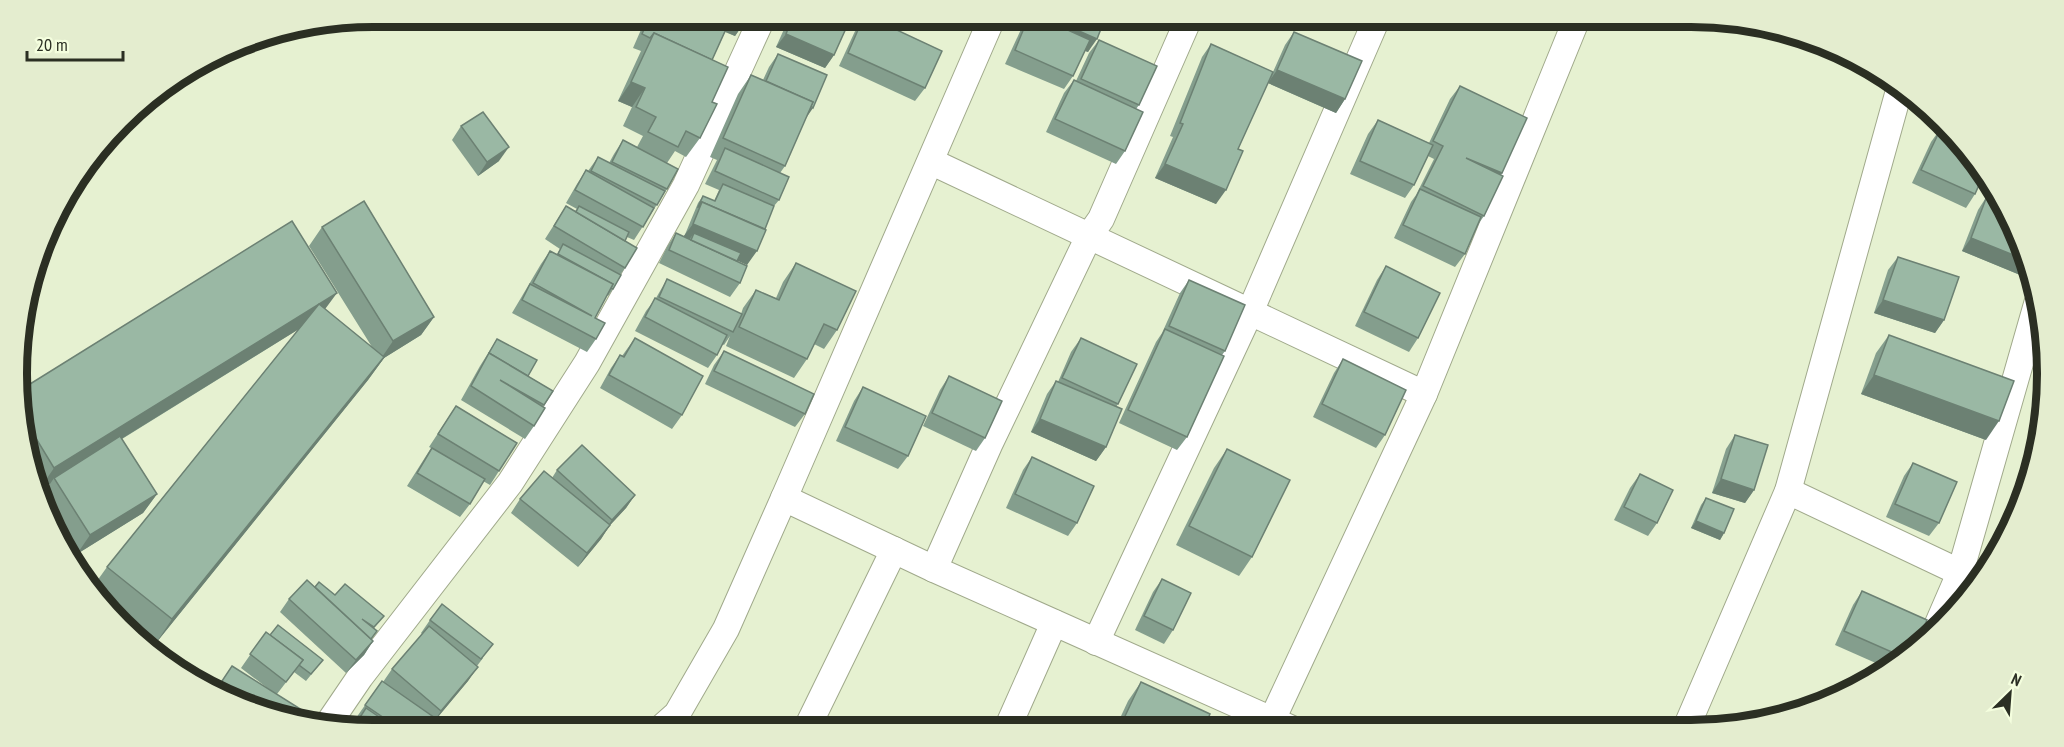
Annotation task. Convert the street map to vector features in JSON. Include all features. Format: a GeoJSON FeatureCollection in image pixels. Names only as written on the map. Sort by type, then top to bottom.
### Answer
{"type":"FeatureCollection","features":[{"type":"Feature","properties":{"kind":"street"},"geometry":{"type":"LineString","coordinates":[[332,717],[360,677],[510,483],[587,363],[686,186],[758,27]]}},
{"type":"Feature","properties":{"kind":"street"},"geometry":{"type":"LineString","coordinates":[[670,720],[676,714],[726,629],[932,162],[988,27]]}},
{"type":"Feature","properties":{"kind":"street"},"geometry":{"type":"LineString","coordinates":[[934,569],[989,446],[1089,236],[1101,219],[1186,27]]}},
{"type":"Feature","properties":{"kind":"street"},"geometry":{"type":"LineString","coordinates":[[1096,642],[1250,312],[1373,27]]}},
{"type":"Feature","properties":{"kind":"street"},"geometry":{"type":"LineString","coordinates":[[1283,720],[1424,394],[1574,27]]}},
{"type":"Feature","properties":{"kind":"street"},"geometry":{"type":"LineString","coordinates":[[1689,720],[1788,491],[1897,96]]}},
{"type":"Feature","properties":{"kind":"street"},"geometry":{"type":"LineString","coordinates":[[932,162],[1424,394]]}},
{"type":"Feature","properties":{"kind":"street"},"geometry":{"type":"LineString","coordinates":[[1959,591],[1968,577],[2033,321]]}},
{"type":"Feature","properties":{"kind":"street"},"geometry":{"type":"LineString","coordinates":[[1788,491],[1968,577]]}},
{"type":"Feature","properties":{"kind":"street"},"geometry":{"type":"LineString","coordinates":[[784,498],[1096,642],[1211,708],[1264,720]]}},
{"type":"Feature","properties":{"kind":"street"},"geometry":{"type":"LineString","coordinates":[[810,720],[894,550]]}},
{"type":"Feature","properties":{"kind":"street"},"geometry":{"type":"LineString","coordinates":[[1011,720],[1054,624]]}},
{"type":"Feature","properties":{"kind":"building"},"geometry":{"type":"Polygon","coordinates":[[[645,27],[722,27],[726,29],[712,60],[654,33],[650,38],[642,34],[645,27]]]}},
{"type":"Feature","properties":{"kind":"building"},"geometry":{"type":"Polygon","coordinates":[[[789,27],[847,27],[834,55],[786,34],[789,27]]]}},
{"type":"Feature","properties":{"kind":"building"},"geometry":{"type":"Polygon","coordinates":[[[859,27],[891,27],[942,51],[925,88],[848,53],[859,27]]]}},
{"type":"Feature","properties":{"kind":"building"},"geometry":{"type":"Polygon","coordinates":[[[1024,27],[1061,27],[1090,40],[1073,76],[1015,50],[1024,27]]]}},
{"type":"Feature","properties":{"kind":"building"},"geometry":{"type":"Polygon","coordinates":[[[1070,27],[1102,27],[1097,39],[1070,27]]]}},
{"type":"Feature","properties":{"kind":"building"},"geometry":{"type":"Polygon","coordinates":[[[1294,32],[1362,61],[1345,99],[1277,70],[1294,32]]]}},
{"type":"Feature","properties":{"kind":"building"},"geometry":{"type":"Polygon","coordinates":[[[654,33],[728,67],[712,102],[717,104],[700,138],[686,131],[678,147],[648,132],[656,117],[636,107],[645,88],[631,82],[654,33]]]}},
{"type":"Feature","properties":{"kind":"building"},"geometry":{"type":"Polygon","coordinates":[[[1099,40],[1157,66],[1139,105],[1081,79],[1099,40]]]}},
{"type":"Feature","properties":{"kind":"building"},"geometry":{"type":"Polygon","coordinates":[[[1211,44],[1273,72],[1238,149],[1243,151],[1226,190],[1165,164],[1183,124],[1180,123],[1211,44]]]}},
{"type":"Feature","properties":{"kind":"building"},"geometry":{"type":"Polygon","coordinates":[[[778,54],[827,75],[813,108],[811,106],[813,102],[766,81],[778,54]]]}},
{"type":"Feature","properties":{"kind":"building"},"geometry":{"type":"Polygon","coordinates":[[[751,75],[813,102],[785,166],[723,138],[751,75]]]}},
{"type":"Feature","properties":{"kind":"building"},"geometry":{"type":"Polygon","coordinates":[[[1074,80],[1143,112],[1125,151],[1055,119],[1074,80]]]}},
{"type":"Feature","properties":{"kind":"building"},"geometry":{"type":"Polygon","coordinates":[[[1460,86],[1527,118],[1502,173],[1466,158],[1503,176],[1484,216],[1423,186],[1443,146],[1433,141],[1460,86]]]}},
{"type":"Feature","properties":{"kind":"building"},"geometry":{"type":"Polygon","coordinates":[[[483,112],[509,147],[487,162],[461,126],[483,112]]]}},
{"type":"Feature","properties":{"kind":"building"},"geometry":{"type":"Polygon","coordinates":[[[1378,120],[1433,145],[1414,185],[1360,161],[1378,120]]]}},
{"type":"Feature","properties":{"kind":"building"},"geometry":{"type":"Polygon","coordinates":[[[1939,132],[1980,183],[1975,194],[1921,170],[1939,132]]]}},
{"type":"Feature","properties":{"kind":"building"},"geometry":{"type":"Polygon","coordinates":[[[623,140],[678,169],[667,189],[612,162],[623,140]]]}},
{"type":"Feature","properties":{"kind":"building"},"geometry":{"type":"Polygon","coordinates":[[[725,148],[789,177],[779,200],[715,171],[725,148]]]}},
{"type":"Feature","properties":{"kind":"building"},"geometry":{"type":"Polygon","coordinates":[[[598,157],[665,191],[657,205],[591,171],[598,157]]]}},
{"type":"Feature","properties":{"kind":"building"},"geometry":{"type":"Polygon","coordinates":[[[586,170],[654,208],[643,227],[575,190],[586,170]]]}},
{"type":"Feature","properties":{"kind":"building"},"geometry":{"type":"Polygon","coordinates":[[[723,184],[774,206],[765,229],[702,202],[698,207],[703,196],[715,201],[723,184]]]}},
{"type":"Feature","properties":{"kind":"building"},"geometry":{"type":"Polygon","coordinates":[[[1420,189],[1481,217],[1465,254],[1403,225],[1420,189]]]}},
{"type":"Feature","properties":{"kind":"building"},"geometry":{"type":"Polygon","coordinates":[[[1987,196],[2001,220],[2017,256],[1971,238],[1987,196]]]}},
{"type":"Feature","properties":{"kind":"building"},"geometry":{"type":"Polygon","coordinates":[[[364,201],[434,317],[393,341],[322,227],[364,201]]]}},
{"type":"Feature","properties":{"kind":"building"},"geometry":{"type":"Polygon","coordinates":[[[702,202],[766,230],[757,251],[693,224],[702,202]]]}},
{"type":"Feature","properties":{"kind":"building"},"geometry":{"type":"Polygon","coordinates":[[[566,206],[637,248],[625,268],[554,226],[566,206]]]}},
{"type":"Feature","properties":{"kind":"building"},"geometry":{"type":"Polygon","coordinates":[[[579,206],[629,232],[625,241],[576,212],[579,206]]]}},
{"type":"Feature","properties":{"kind":"building"},"geometry":{"type":"Polygon","coordinates":[[[292,221],[337,293],[54,468],[32,433],[28,386],[292,221]]]}},
{"type":"Feature","properties":{"kind":"building"},"geometry":{"type":"Polygon","coordinates":[[[676,233],[747,266],[740,283],[669,250],[676,233]]]}},
{"type":"Feature","properties":{"kind":"building"},"geometry":{"type":"Polygon","coordinates":[[[694,233],[741,253],[737,261],[691,240],[694,233]]]}},
{"type":"Feature","properties":{"kind":"building"},"geometry":{"type":"Polygon","coordinates":[[[563,244],[621,275],[613,289],[611,288],[613,284],[558,254],[563,244]]]}},
{"type":"Feature","properties":{"kind":"building"},"geometry":{"type":"Polygon","coordinates":[[[550,251],[613,284],[595,318],[605,323],[596,339],[522,300],[530,284],[592,316],[533,283],[550,251]]]}},
{"type":"Feature","properties":{"kind":"building"},"geometry":{"type":"Polygon","coordinates":[[[1898,257],[1959,277],[1944,320],[1883,300],[1898,257]]]}},
{"type":"Feature","properties":{"kind":"building"},"geometry":{"type":"Polygon","coordinates":[[[796,263],[856,291],[837,330],[824,324],[807,359],[739,327],[756,290],[779,300],[796,263]]]}},
{"type":"Feature","properties":{"kind":"building"},"geometry":{"type":"Polygon","coordinates":[[[1386,266],[1440,293],[1418,338],[1364,312],[1386,266]]]}},
{"type":"Feature","properties":{"kind":"building"},"geometry":{"type":"Polygon","coordinates":[[[667,279],[742,314],[733,332],[659,297],[667,279]]]}},
{"type":"Feature","properties":{"kind":"building"},"geometry":{"type":"Polygon","coordinates":[[[1189,280],[1245,305],[1225,351],[1169,326],[1189,280]]]}},
{"type":"Feature","properties":{"kind":"building"},"geometry":{"type":"Polygon","coordinates":[[[655,298],[727,335],[717,355],[645,317],[655,298]]]}},
{"type":"Feature","properties":{"kind":"building"},"geometry":{"type":"Polygon","coordinates":[[[319,304],[384,357],[172,619],[107,567],[319,304]]]}},
{"type":"Feature","properties":{"kind":"building"},"geometry":{"type":"Polygon","coordinates":[[[1165,329],[1224,356],[1187,437],[1128,410],[1165,329]]]}},
{"type":"Feature","properties":{"kind":"building"},"geometry":{"type":"Polygon","coordinates":[[[1889,335],[2014,381],[1999,421],[1874,375],[1889,335]]]}},
{"type":"Feature","properties":{"kind":"building"},"geometry":{"type":"Polygon","coordinates":[[[635,338],[703,376],[682,415],[609,375],[620,355],[624,357],[635,338]]]}},
{"type":"Feature","properties":{"kind":"building"},"geometry":{"type":"Polygon","coordinates":[[[1081,338],[1137,364],[1118,404],[1062,378],[1081,338]]]}},
{"type":"Feature","properties":{"kind":"building"},"geometry":{"type":"Polygon","coordinates":[[[497,339],[537,360],[528,376],[489,353],[497,339]]]}},
{"type":"Feature","properties":{"kind":"building"},"geometry":{"type":"Polygon","coordinates":[[[724,351],[814,394],[805,414],[714,371],[724,351]]]}},
{"type":"Feature","properties":{"kind":"building"},"geometry":{"type":"Polygon","coordinates":[[[489,353],[553,391],[544,405],[500,380],[545,408],[534,426],[471,386],[489,353]]]}},
{"type":"Feature","properties":{"kind":"building"},"geometry":{"type":"Polygon","coordinates":[[[1343,359],[1406,390],[1385,435],[1322,404],[1343,359]]]}},
{"type":"Feature","properties":{"kind":"building"},"geometry":{"type":"Polygon","coordinates":[[[949,376],[1002,401],[985,438],[932,413],[949,376]]]}},
{"type":"Feature","properties":{"kind":"building"},"geometry":{"type":"Polygon","coordinates":[[[1056,381],[1122,409],[1106,447],[1040,419],[1056,381]]]}},
{"type":"Feature","properties":{"kind":"building"},"geometry":{"type":"Polygon","coordinates":[[[863,387],[926,416],[908,456],[845,427],[863,387]]]}},
{"type":"Feature","properties":{"kind":"building"},"geometry":{"type":"Polygon","coordinates":[[[456,406],[517,443],[499,471],[438,434],[456,406]]]}},
{"type":"Feature","properties":{"kind":"building"},"geometry":{"type":"Polygon","coordinates":[[[1735,435],[1768,445],[1754,490],[1721,479],[1735,435]]]}},
{"type":"Feature","properties":{"kind":"building"},"geometry":{"type":"Polygon","coordinates":[[[120,436],[157,494],[90,535],[54,478],[120,436]]]}},
{"type":"Feature","properties":{"kind":"building"},"geometry":{"type":"Polygon","coordinates":[[[582,445],[635,495],[612,520],[557,470],[582,445]]]}},
{"type":"Feature","properties":{"kind":"building"},"geometry":{"type":"Polygon","coordinates":[[[432,448],[485,479],[470,504],[417,473],[432,448]]]}},
{"type":"Feature","properties":{"kind":"building"},"geometry":{"type":"Polygon","coordinates":[[[1227,449],[1290,480],[1252,557],[1189,526],[1227,449]]]}},
{"type":"Feature","properties":{"kind":"building"},"geometry":{"type":"Polygon","coordinates":[[[1032,457],[1094,486],[1077,523],[1015,494],[1032,457]]]}},
{"type":"Feature","properties":{"kind":"building"},"geometry":{"type":"Polygon","coordinates":[[[1913,463],[1957,482],[1939,523],[1895,504],[1913,463]]]}},
{"type":"Feature","properties":{"kind":"building"},"geometry":{"type":"Polygon","coordinates":[[[544,471],[610,525],[587,553],[520,499],[544,471]]]}},
{"type":"Feature","properties":{"kind":"building"},"geometry":{"type":"Polygon","coordinates":[[[1640,474],[1673,490],[1657,523],[1624,507],[1640,474]]]}},
{"type":"Feature","properties":{"kind":"building"},"geometry":{"type":"Polygon","coordinates":[[[1706,498],[1734,509],[1724,533],[1696,521],[1706,498]]]}},
{"type":"Feature","properties":{"kind":"building"},"geometry":{"type":"Polygon","coordinates":[[[1162,579],[1191,593],[1173,630],[1144,616],[1162,579]]]}},
{"type":"Feature","properties":{"kind":"building"},"geometry":{"type":"Polygon","coordinates":[[[307,580],[373,641],[356,660],[289,599],[307,580]]]}},
{"type":"Feature","properties":{"kind":"building"},"geometry":{"type":"Polygon","coordinates":[[[319,582],[335,595],[345,584],[384,616],[374,627],[362,619],[377,631],[371,639],[315,587],[319,582]]]}},
{"type":"Feature","properties":{"kind":"building"},"geometry":{"type":"Polygon","coordinates":[[[1862,591],[1927,620],[1922,631],[1894,653],[1844,631],[1862,591]]]}},
{"type":"Feature","properties":{"kind":"building"},"geometry":{"type":"Polygon","coordinates":[[[442,604],[493,644],[481,659],[430,620],[442,604]]]}},
{"type":"Feature","properties":{"kind":"building"},"geometry":{"type":"Polygon","coordinates":[[[278,625],[323,660],[311,674],[299,665],[303,660],[270,635],[278,625]]]}},
{"type":"Feature","properties":{"kind":"building"},"geometry":{"type":"Polygon","coordinates":[[[429,626],[478,667],[441,711],[392,669],[429,626]]]}},
{"type":"Feature","properties":{"kind":"building"},"geometry":{"type":"Polygon","coordinates":[[[266,632],[303,660],[286,682],[250,654],[266,632]]]}},
{"type":"Feature","properties":{"kind":"building"},"geometry":{"type":"Polygon","coordinates":[[[232,666],[307,713],[262,702],[220,684],[232,666]]]}},
{"type":"Feature","properties":{"kind":"building"},"geometry":{"type":"Polygon","coordinates":[[[382,681],[435,718],[434,720],[387,720],[365,705],[382,681]]]}},
{"type":"Feature","properties":{"kind":"building"},"geometry":{"type":"Polygon","coordinates":[[[1141,682],[1210,714],[1208,720],[1123,720],[1141,682]]]}},
{"type":"Feature","properties":{"kind":"building"},"geometry":{"type":"Polygon","coordinates":[[[366,708],[383,720],[374,720],[359,719],[366,708]]]}}]}
